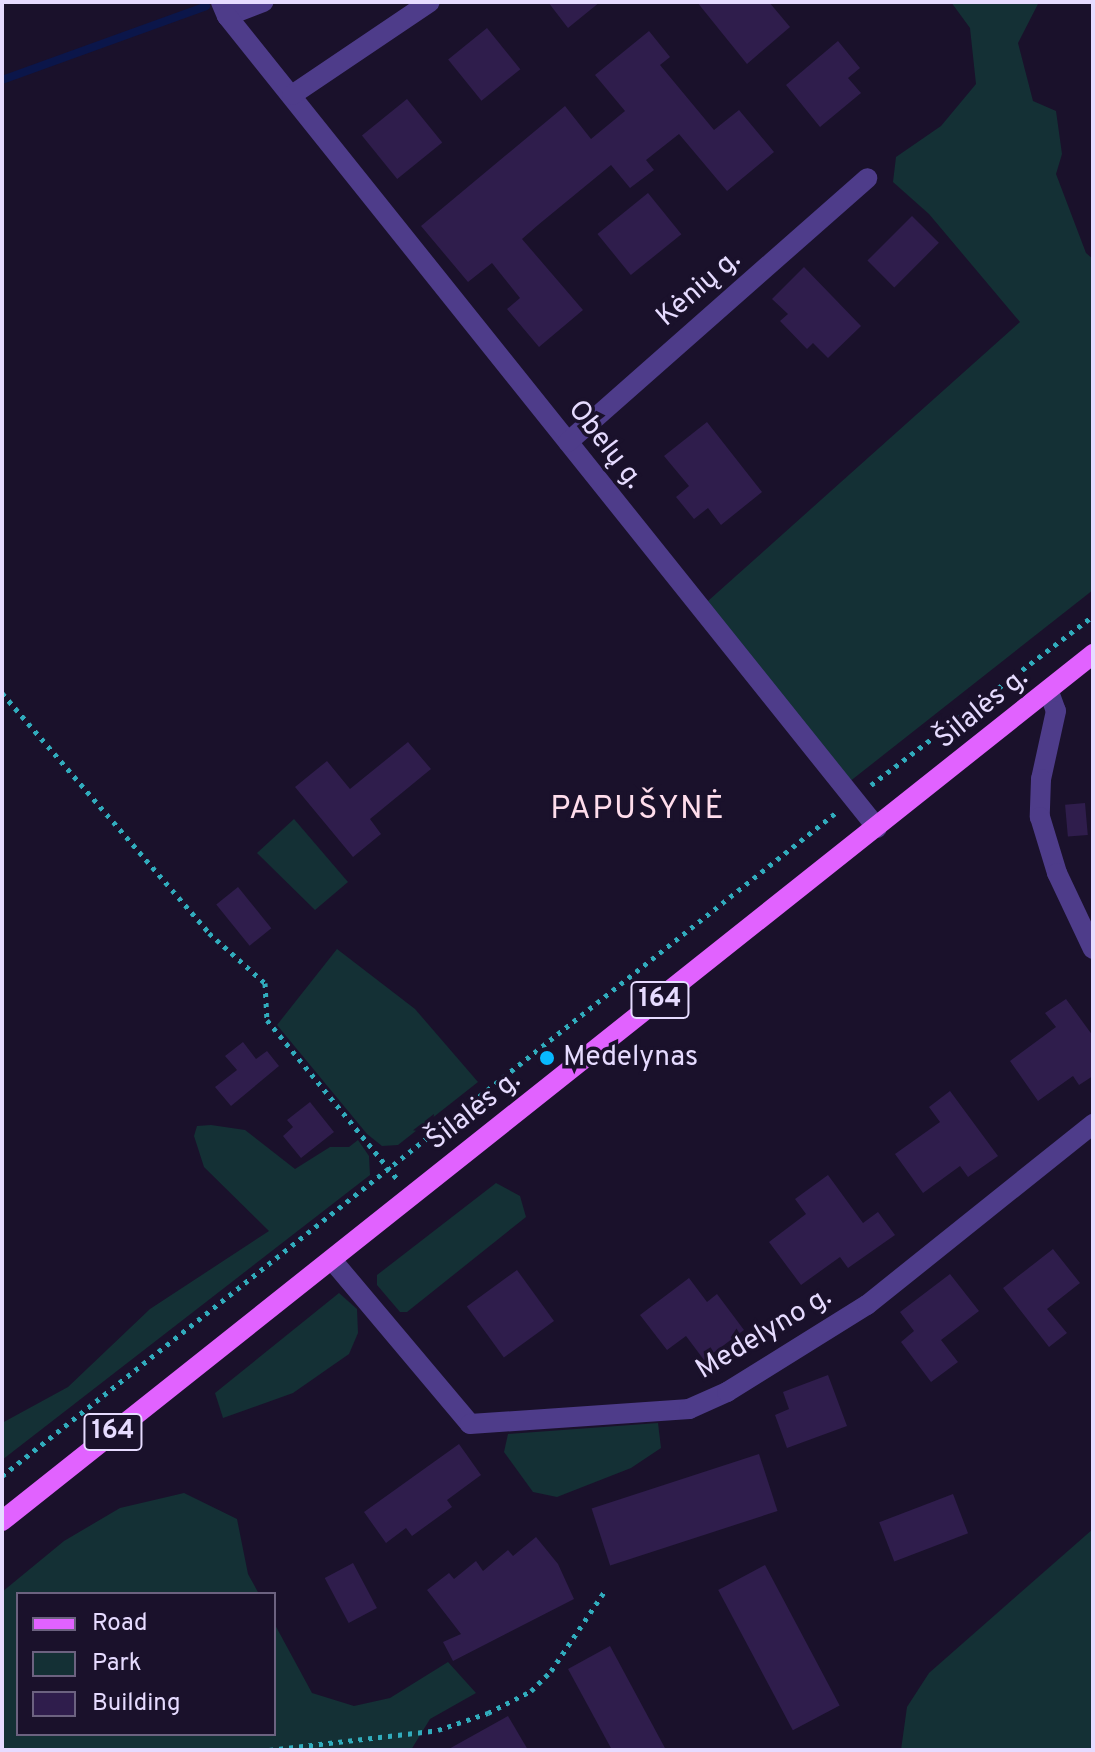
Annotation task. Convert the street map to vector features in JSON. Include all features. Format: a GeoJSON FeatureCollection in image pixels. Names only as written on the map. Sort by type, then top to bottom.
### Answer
{"type":"FeatureCollection","features":[{"type":"Feature","properties":{"kind":"main road","name":"Šilalės g."},"geometry":{"type":"LineString","coordinates":[[2,1521],[1093,654]]}},
{"type":"Feature","properties":{"kind":"street"},"geometry":{"type":"LineString","coordinates":[[224,9],[263,2]]}},
{"type":"Feature","properties":{"kind":"street"},"geometry":{"type":"LineString","coordinates":[[292,95],[430,2]]}},
{"type":"Feature","properties":{"kind":"street","name":"Obelų g."},"geometry":{"type":"LineString","coordinates":[[224,9],[877,828]]}},
{"type":"Feature","properties":{"kind":"street","name":"Kėnių g."},"geometry":{"type":"LineString","coordinates":[[568,442],[867,178]]}},
{"type":"Feature","properties":{"kind":"street"},"geometry":{"type":"LineString","coordinates":[[1049,692],[1056,711],[1041,779],[1040,817],[1057,873],[1093,949]]}},
{"type":"Feature","properties":{"kind":"street","name":"Medelyno g."},"geometry":{"type":"LineString","coordinates":[[332,1260],[470,1424],[689,1409],[727,1392],[867,1305],[1093,1124]]}},
{"type":"Feature","properties":{"kind":"path"},"geometry":{"type":"LineString","coordinates":[[2,1476],[854,798],[1093,616]]}},
{"type":"Feature","properties":{"kind":"path"},"geometry":{"type":"LineString","coordinates":[[2,693],[209,933],[265,983],[267,1020],[412,1196]]}},
{"type":"Feature","properties":{"kind":"path"},"geometry":{"type":"LineString","coordinates":[[269,1750],[438,1730],[488,1713],[531,1691],[551,1671],[606,1589]]}},
{"type":"Feature","properties":{"kind":"green space"},"geometry":{"type":"Polygon","coordinates":[[[951,2],[1039,2],[1018,43],[1033,101],[1056,111],[1062,154],[1056,174],[1086,253],[1093,259],[1093,590],[844,786],[699,609],[1020,322],[929,214],[893,182],[896,157],[941,126],[976,84],[970,28],[951,2]]]}},
{"type":"Feature","properties":{"kind":"green space"},"geometry":{"type":"Polygon","coordinates":[[[294,819],[348,882],[315,910],[257,853],[294,819]]]}},
{"type":"Feature","properties":{"kind":"green space"},"geometry":{"type":"Polygon","coordinates":[[[337,949],[415,1009],[478,1082],[398,1145],[382,1146],[367,1134],[277,1025],[337,949]]]}},
{"type":"Feature","properties":{"kind":"green space"},"geometry":{"type":"Polygon","coordinates":[[[197,1126],[245,1130],[295,1169],[330,1147],[349,1147],[358,1140],[369,1156],[370,1175],[2,1460],[2,1423],[68,1387],[150,1309],[269,1231],[204,1167],[194,1136],[197,1126]]]}},
{"type":"Feature","properties":{"kind":"green space"},"geometry":{"type":"Polygon","coordinates":[[[496,1183],[520,1196],[526,1217],[407,1312],[400,1312],[377,1285],[377,1275],[496,1183]]]}},
{"type":"Feature","properties":{"kind":"green space"},"geometry":{"type":"Polygon","coordinates":[[[339,1293],[357,1309],[358,1333],[349,1354],[293,1393],[223,1418],[215,1393],[339,1293]]]}},
{"type":"Feature","properties":{"kind":"green space"},"geometry":{"type":"Polygon","coordinates":[[[658,1423],[661,1448],[631,1468],[557,1497],[533,1492],[504,1452],[508,1434],[658,1423]]]}},
{"type":"Feature","properties":{"kind":"green space"},"geometry":{"type":"Polygon","coordinates":[[[184,1493],[237,1519],[248,1574],[258,1592],[16,1592],[16,1736],[276,1736],[276,1627],[312,1693],[354,1706],[390,1698],[448,1662],[476,1693],[430,1719],[411,1750],[2,1750],[2,1592],[64,1541],[120,1508],[184,1493]]]}},
{"type":"Feature","properties":{"kind":"green space"},"geometry":{"type":"Polygon","coordinates":[[[1093,1529],[1093,1750],[901,1750],[907,1707],[929,1673],[1093,1529]]]}},
{"type":"Feature","properties":{"kind":"building"},"geometry":{"type":"Polygon","coordinates":[[[548,2],[600,2],[568,28],[548,2]]]}},
{"type":"Feature","properties":{"kind":"building"},"geometry":{"type":"Polygon","coordinates":[[[697,2],[769,2],[790,27],[747,64],[697,2]]]}},
{"type":"Feature","properties":{"kind":"building"},"geometry":{"type":"Polygon","coordinates":[[[487,28],[520,69],[481,101],[448,59],[487,28]]]}},
{"type":"Feature","properties":{"kind":"building"},"geometry":{"type":"Polygon","coordinates":[[[649,31],[670,57],[660,65],[714,130],[739,110],[774,152],[727,191],[679,134],[646,160],[654,170],[630,188],[611,165],[538,225],[522,239],[583,310],[539,347],[507,309],[520,298],[492,263],[468,282],[421,226],[565,106],[591,139],[625,111],[595,75],[649,31]]]}},
{"type":"Feature","properties":{"kind":"building"},"geometry":{"type":"Polygon","coordinates":[[[838,41],[860,68],[848,78],[861,93],[820,127],[786,85],[838,41]]]}},
{"type":"Feature","properties":{"kind":"building"},"geometry":{"type":"Polygon","coordinates":[[[407,99],[442,143],[397,179],[362,136],[407,99]]]}},
{"type":"Feature","properties":{"kind":"building"},"geometry":{"type":"Polygon","coordinates":[[[648,193],[681,234],[631,275],[597,234],[648,193]]]}},
{"type":"Feature","properties":{"kind":"building"},"geometry":{"type":"Polygon","coordinates":[[[912,216],[939,243],[894,287],[867,261],[912,216]]]}},
{"type":"Feature","properties":{"kind":"building"},"geometry":{"type":"Polygon","coordinates":[[[804,267],[861,326],[828,358],[813,343],[807,349],[780,321],[788,314],[772,299],[804,267]]]}},
{"type":"Feature","properties":{"kind":"building"},"geometry":{"type":"Polygon","coordinates":[[[707,422],[762,492],[721,525],[708,508],[694,519],[676,497],[689,486],[664,456],[707,422]]]}},
{"type":"Feature","properties":{"kind":"building"},"geometry":{"type":"Polygon","coordinates":[[[408,742],[431,769],[370,819],[381,834],[353,857],[295,787],[327,761],[350,789],[408,742]]]}},
{"type":"Feature","properties":{"kind":"building"},"geometry":{"type":"Polygon","coordinates":[[[1085,803],[1088,835],[1068,837],[1065,805],[1085,803]]]}},
{"type":"Feature","properties":{"kind":"building"},"geometry":{"type":"Polygon","coordinates":[[[238,887],[271,928],[250,946],[216,905],[238,887]]]}},
{"type":"Feature","properties":{"kind":"building"},"geometry":{"type":"Polygon","coordinates":[[[1066,999],[1093,1036],[1093,1076],[1079,1085],[1073,1076],[1038,1101],[1010,1061],[1056,1027],[1045,1013],[1066,999]]]}},
{"type":"Feature","properties":{"kind":"building"},"geometry":{"type":"Polygon","coordinates":[[[243,1042],[256,1059],[267,1051],[279,1066],[231,1106],[215,1087],[237,1070],[225,1056],[243,1042]]]}},
{"type":"Feature","properties":{"kind":"building"},"geometry":{"type":"Polygon","coordinates":[[[950,1091],[998,1156],[968,1177],[960,1166],[923,1193],[895,1154],[940,1122],[929,1107],[950,1091]]]}},
{"type":"Feature","properties":{"kind":"building"},"geometry":{"type":"Polygon","coordinates":[[[310,1102],[334,1132],[301,1158],[283,1136],[293,1127],[287,1120],[310,1102]]]}},
{"type":"Feature","properties":{"kind":"building"},"geometry":{"type":"Polygon","coordinates":[[[828,1175],[863,1223],[878,1212],[895,1235],[848,1268],[840,1257],[801,1285],[769,1242],[806,1214],[795,1199],[828,1175]]]}},
{"type":"Feature","properties":{"kind":"building"},"geometry":{"type":"Polygon","coordinates":[[[1053,1249],[1080,1283],[1047,1309],[1067,1333],[1049,1347],[1003,1288],[1053,1249]]]}},
{"type":"Feature","properties":{"kind":"building"},"geometry":{"type":"Polygon","coordinates":[[[517,1270],[554,1321],[504,1357],[467,1306],[517,1270]]]}},
{"type":"Feature","properties":{"kind":"building"},"geometry":{"type":"Polygon","coordinates":[[[950,1274],[979,1311],[941,1340],[958,1362],[931,1382],[901,1342],[914,1331],[900,1312],[950,1274]]]}},
{"type":"Feature","properties":{"kind":"building"},"geometry":{"type":"Polygon","coordinates":[[[689,1278],[707,1302],[717,1294],[744,1330],[704,1360],[686,1336],[667,1350],[640,1315],[689,1278]]]}},
{"type":"Feature","properties":{"kind":"building"},"geometry":{"type":"Polygon","coordinates":[[[828,1375],[847,1426],[787,1448],[775,1415],[789,1409],[783,1392],[828,1375]]]}},
{"type":"Feature","properties":{"kind":"building"},"geometry":{"type":"Polygon","coordinates":[[[459,1444],[481,1475],[447,1500],[452,1507],[412,1536],[406,1528],[386,1543],[364,1512],[459,1444]]]}},
{"type":"Feature","properties":{"kind":"building"},"geometry":{"type":"Polygon","coordinates":[[[759,1454],[778,1511],[610,1565],[592,1508],[759,1454]]]}},
{"type":"Feature","properties":{"kind":"building"},"geometry":{"type":"Polygon","coordinates":[[[953,1494],[968,1533],[894,1562],[879,1522],[953,1494]]]}},
{"type":"Feature","properties":{"kind":"building"},"geometry":{"type":"Polygon","coordinates":[[[536,1537],[558,1564],[574,1599],[453,1661],[443,1642],[461,1634],[427,1590],[449,1573],[454,1579],[476,1561],[483,1571],[508,1550],[513,1556],[536,1537]]]}},
{"type":"Feature","properties":{"kind":"building"},"geometry":{"type":"Polygon","coordinates":[[[353,1563],[377,1608],[349,1623],[325,1578],[353,1563]]]}},
{"type":"Feature","properties":{"kind":"building"},"geometry":{"type":"Polygon","coordinates":[[[765,1565],[840,1705],[793,1730],[718,1590],[765,1565]]]}},
{"type":"Feature","properties":{"kind":"building"},"geometry":{"type":"Polygon","coordinates":[[[610,1646],[666,1750],[612,1750],[568,1669],[610,1646]]]}},
{"type":"Feature","properties":{"kind":"building"},"geometry":{"type":"Polygon","coordinates":[[[508,1716],[528,1750],[447,1750],[508,1716]]]}},
{"type":"Feature","properties":{"kind":"waterway"},"geometry":{"type":"LineString","coordinates":[[2,80],[206,6]]}},
{"type":"Feature","properties":{"kind":"place","name":"Medelynas"},"geometry":{"type":"Point","coordinates":[547,1058]}},
{"type":"Feature","properties":{"kind":"district","name":"PAPUŠYNĖ"},"geometry":{"type":"Point","coordinates":[638,810]}}]}
